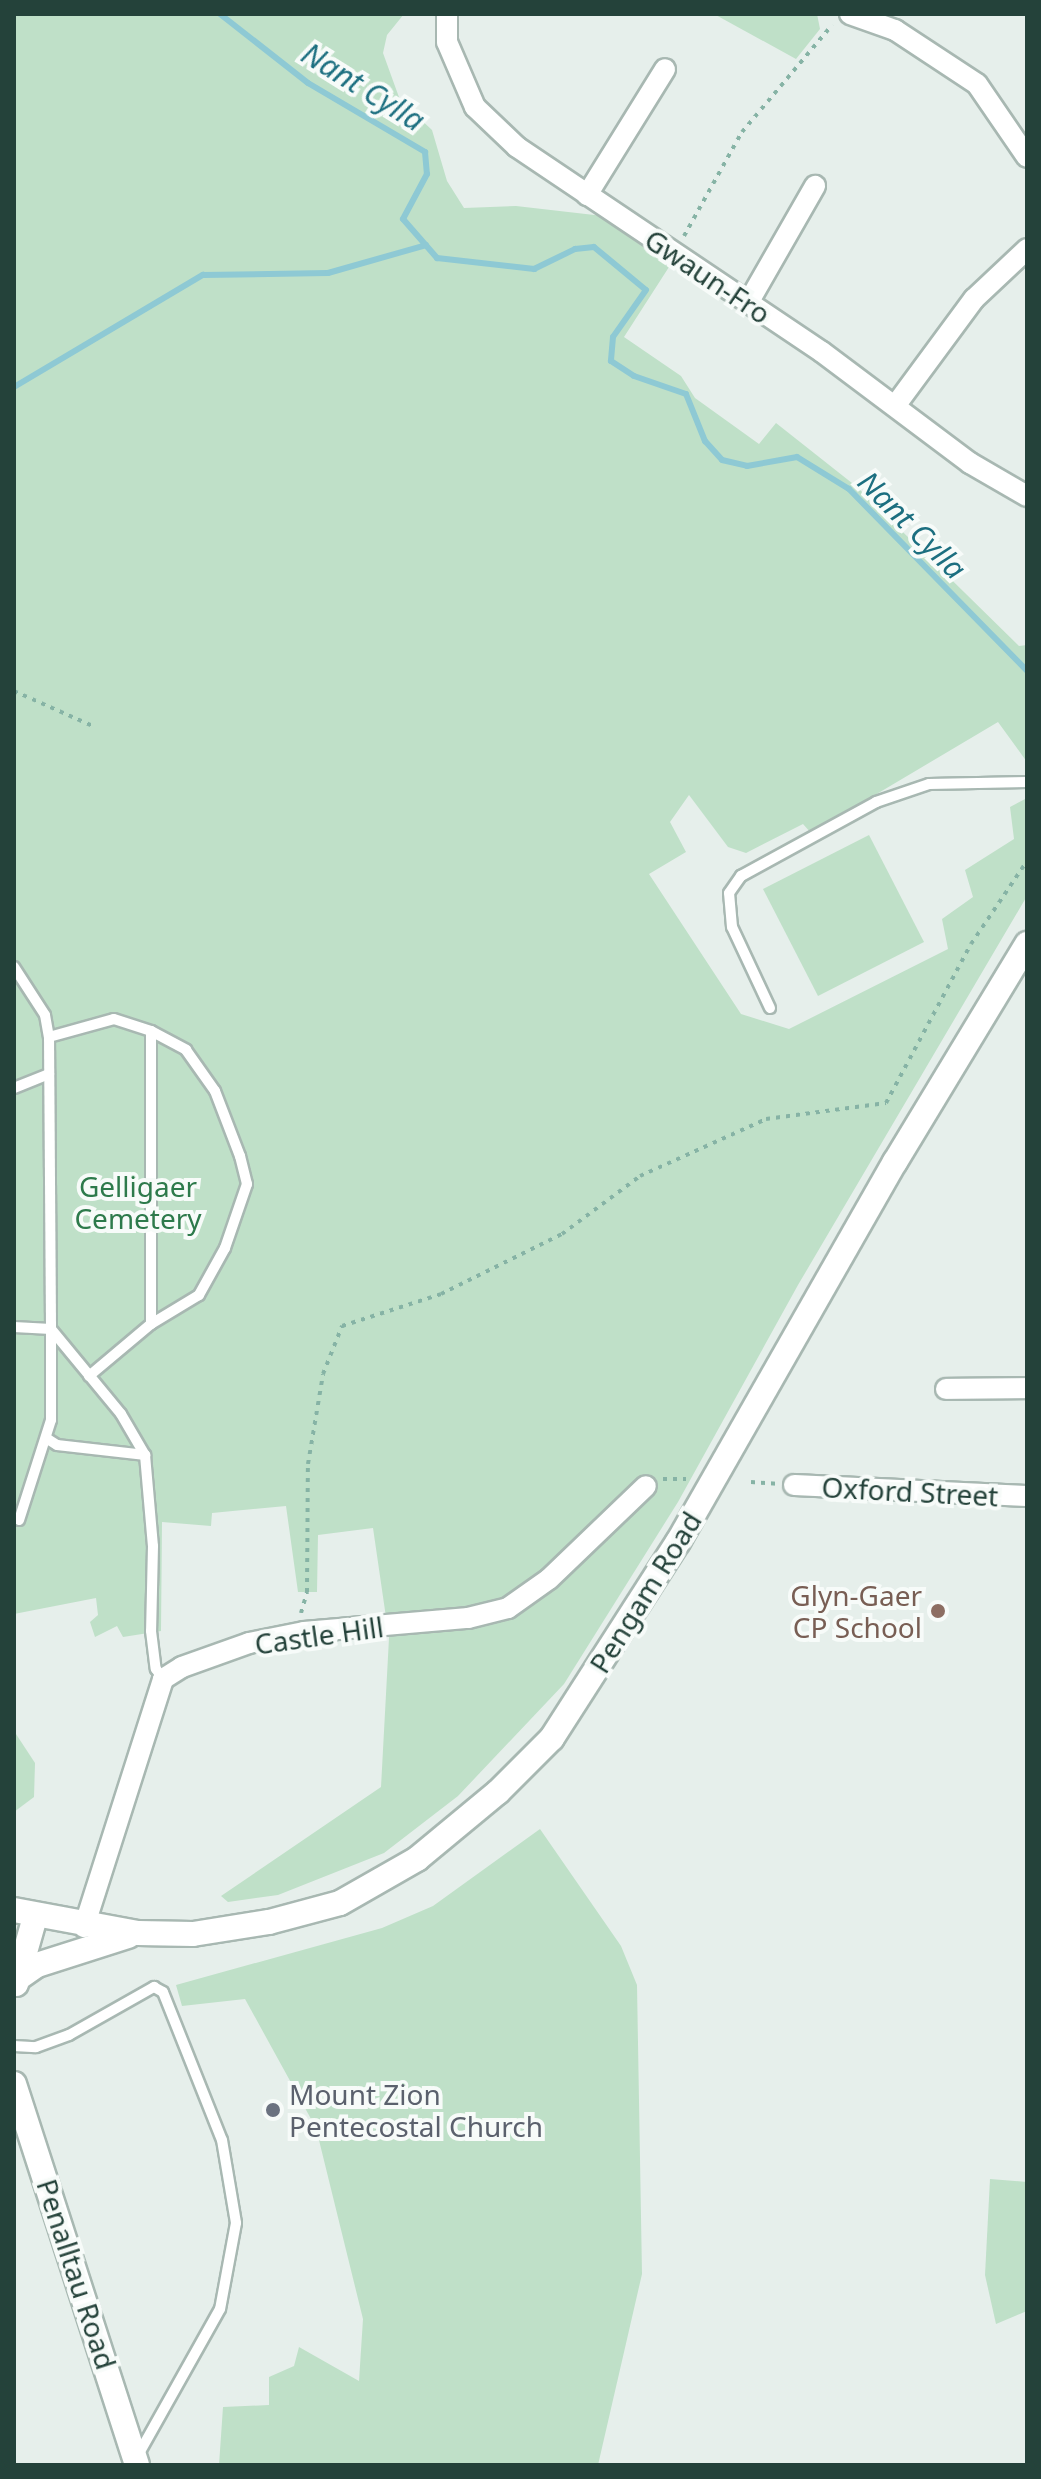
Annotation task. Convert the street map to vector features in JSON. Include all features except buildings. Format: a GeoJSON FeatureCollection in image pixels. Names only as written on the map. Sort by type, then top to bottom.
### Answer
{"type":"FeatureCollection","features":[{"type":"Feature","properties":{"kind":"main road","name":"Pengam Road"},"geometry":{"type":"LineString","coordinates":[[24,1914],[84,1927],[138,1933],[193,1934],[340,1903],[417,1859],[552,1738],[678,1542],[895,1162],[1027,944]]}},
{"type":"Feature","properties":{"kind":"main road"},"geometry":{"type":"LineString","coordinates":[[16,1985],[24,1914]]}},
{"type":"Feature","properties":{"kind":"main road"},"geometry":{"type":"LineString","coordinates":[[16,1985],[37,1965],[138,1933]]}},
{"type":"Feature","properties":{"kind":"main road","name":"Penalltau Road"},"geometry":{"type":"LineString","coordinates":[[14,2084],[137,2462]]}},
{"type":"Feature","properties":{"kind":"street","name":"Gwaun-Fro"},"geometry":{"type":"LineString","coordinates":[[447,14],[447,42],[475,107],[517,147],[748,303],[970,463],[1027,496]]}},
{"type":"Feature","properties":{"kind":"street"},"geometry":{"type":"LineString","coordinates":[[842,18],[895,30],[977,84],[1027,157]]}},
{"type":"Feature","properties":{"kind":"street"},"geometry":{"type":"LineString","coordinates":[[587,195],[665,69]]}},
{"type":"Feature","properties":{"kind":"street"},"geometry":{"type":"LineString","coordinates":[[748,303],[815,186]]}},
{"type":"Feature","properties":{"kind":"street"},"geometry":{"type":"LineString","coordinates":[[895,406],[974,299],[1027,249]]}},
{"type":"Feature","properties":{"kind":"street"},"geometry":{"type":"LineString","coordinates":[[946,1389],[1027,1388]]}},
{"type":"Feature","properties":{"kind":"street","name":"Oxford Street"},"geometry":{"type":"LineString","coordinates":[[794,1485],[1027,1496]]}},
{"type":"Feature","properties":{"kind":"street","name":"Castle Hill"},"geometry":{"type":"LineString","coordinates":[[163,1679],[182,1667],[249,1643],[304,1632],[468,1618],[508,1608],[549,1579],[646,1486]]}},
{"type":"Feature","properties":{"kind":"street"},"geometry":{"type":"LineString","coordinates":[[84,1927],[163,1679]]}},
{"type":"Feature","properties":{"kind":"lane"},"geometry":{"type":"LineString","coordinates":[[770,1008],[732,927],[729,893],[741,876],[876,802],[929,784],[1027,782]]}},
{"type":"Feature","properties":{"kind":"lane"},"geometry":{"type":"LineString","coordinates":[[14,967],[45,1015],[49,1037],[51,1420],[19,1520]]}},
{"type":"Feature","properties":{"kind":"lane"},"geometry":{"type":"LineString","coordinates":[[49,1037],[114,1019],[151,1031],[186,1050],[215,1091],[247,1184],[225,1248],[199,1295],[151,1324],[89,1376]]}},
{"type":"Feature","properties":{"kind":"lane"},"geometry":{"type":"LineString","coordinates":[[151,1031],[151,1324]]}},
{"type":"Feature","properties":{"kind":"lane"},"geometry":{"type":"LineString","coordinates":[[14,1088],[49,1074]]}},
{"type":"Feature","properties":{"kind":"lane"},"geometry":{"type":"LineString","coordinates":[[14,1327],[51,1329],[145,1455],[153,1546],[151,1631],[156,1669],[163,1679]]}},
{"type":"Feature","properties":{"kind":"lane"},"geometry":{"type":"LineString","coordinates":[[46,1438],[57,1445],[145,1455]]}},
{"type":"Feature","properties":{"kind":"lane"},"geometry":{"type":"LineString","coordinates":[[14,2046],[36,2047],[69,2035],[154,1987],[163,1992],[222,2140],[236,2223],[220,2309],[137,2462]]}},
{"type":"Feature","properties":{"kind":"path"},"geometry":{"type":"LineString","coordinates":[[674,254],[742,132],[842,18]]}},
{"type":"Feature","properties":{"kind":"path"},"geometry":{"type":"LineString","coordinates":[[14,691],[95,727]]}},
{"type":"Feature","properties":{"kind":"path"},"geometry":{"type":"LineString","coordinates":[[304,1632],[308,1464],[323,1374],[342,1326],[441,1294],[562,1234],[640,1176],[766,1119],[886,1103],[971,944],[1027,861]]}},
{"type":"Feature","properties":{"kind":"green space","name":"Gelligaer Cemetery"},"geometry":{"type":"Polygon","coordinates":[[[14,14],[404,14],[387,35],[383,53],[400,100],[432,130],[447,181],[464,208],[516,206],[603,216],[669,267],[624,337],[681,376],[695,398],[759,444],[776,423],[857,487],[1019,646],[1027,645],[1027,762],[998,722],[811,833],[803,824],[746,853],[728,847],[689,795],[670,822],[686,852],[649,874],[741,1014],[789,1029],[948,949],[942,919],[973,897],[965,870],[1014,839],[1010,807],[1027,798],[1027,896],[798,1285],[678,1502],[564,1684],[458,1796],[384,1853],[278,1895],[228,1902],[221,1896],[381,1787],[389,1638],[373,1528],[318,1535],[317,1592],[298,1592],[286,1506],[212,1513],[211,1526],[162,1522],[161,1631],[123,1637],[117,1626],[95,1637],[90,1622],[98,1615],[96,1598],[14,1614],[14,14]]]}},
{"type":"Feature","properties":{"kind":"green space"},"geometry":{"type":"Polygon","coordinates":[[[714,14],[817,14],[820,29],[796,59],[714,14]]]}},
{"type":"Feature","properties":{"kind":"green space"},"geometry":{"type":"Polygon","coordinates":[[[869,835],[924,942],[818,996],[763,889],[869,835]]]}},
{"type":"Feature","properties":{"kind":"green space"},"geometry":{"type":"Polygon","coordinates":[[[14,1731],[35,1763],[34,1797],[14,1812],[14,1731]]]}},
{"type":"Feature","properties":{"kind":"green space"},"geometry":{"type":"Polygon","coordinates":[[[540,1829],[621,1946],[637,1985],[642,2274],[598,2465],[219,2465],[223,2407],[269,2405],[269,2377],[294,2366],[299,2347],[359,2381],[363,2319],[316,2128],[245,1999],[182,2006],[176,1985],[382,1928],[433,1906],[540,1829]]]}},
{"type":"Feature","properties":{"kind":"green space"},"geometry":{"type":"Polygon","coordinates":[[[990,2179],[1027,2182],[1027,2311],[996,2324],[985,2275],[990,2179]]]}},
{"type":"Feature","properties":{"kind":"waterway","name":"Nant Cylla"},"geometry":{"type":"LineString","coordinates":[[220,14],[308,83],[425,152],[427,174],[403,219],[437,258],[534,269],[575,249],[594,247],[646,290],[613,337],[611,361],[634,376],[686,394],[705,441],[722,460],[747,466],[797,457],[849,489],[1027,671]]}},
{"type":"Feature","properties":{"kind":"waterway"},"geometry":{"type":"LineString","coordinates":[[14,387],[203,275],[328,273],[426,245]]}},
{"type":"Feature","properties":{"kind":"place","name":"Glyn-Gaer CP School"},"geometry":{"type":"Point","coordinates":[938,1611]}},
{"type":"Feature","properties":{"kind":"place","name":"Mount Zion Pentecostal Church"},"geometry":{"type":"Point","coordinates":[273,2110]}}]}
